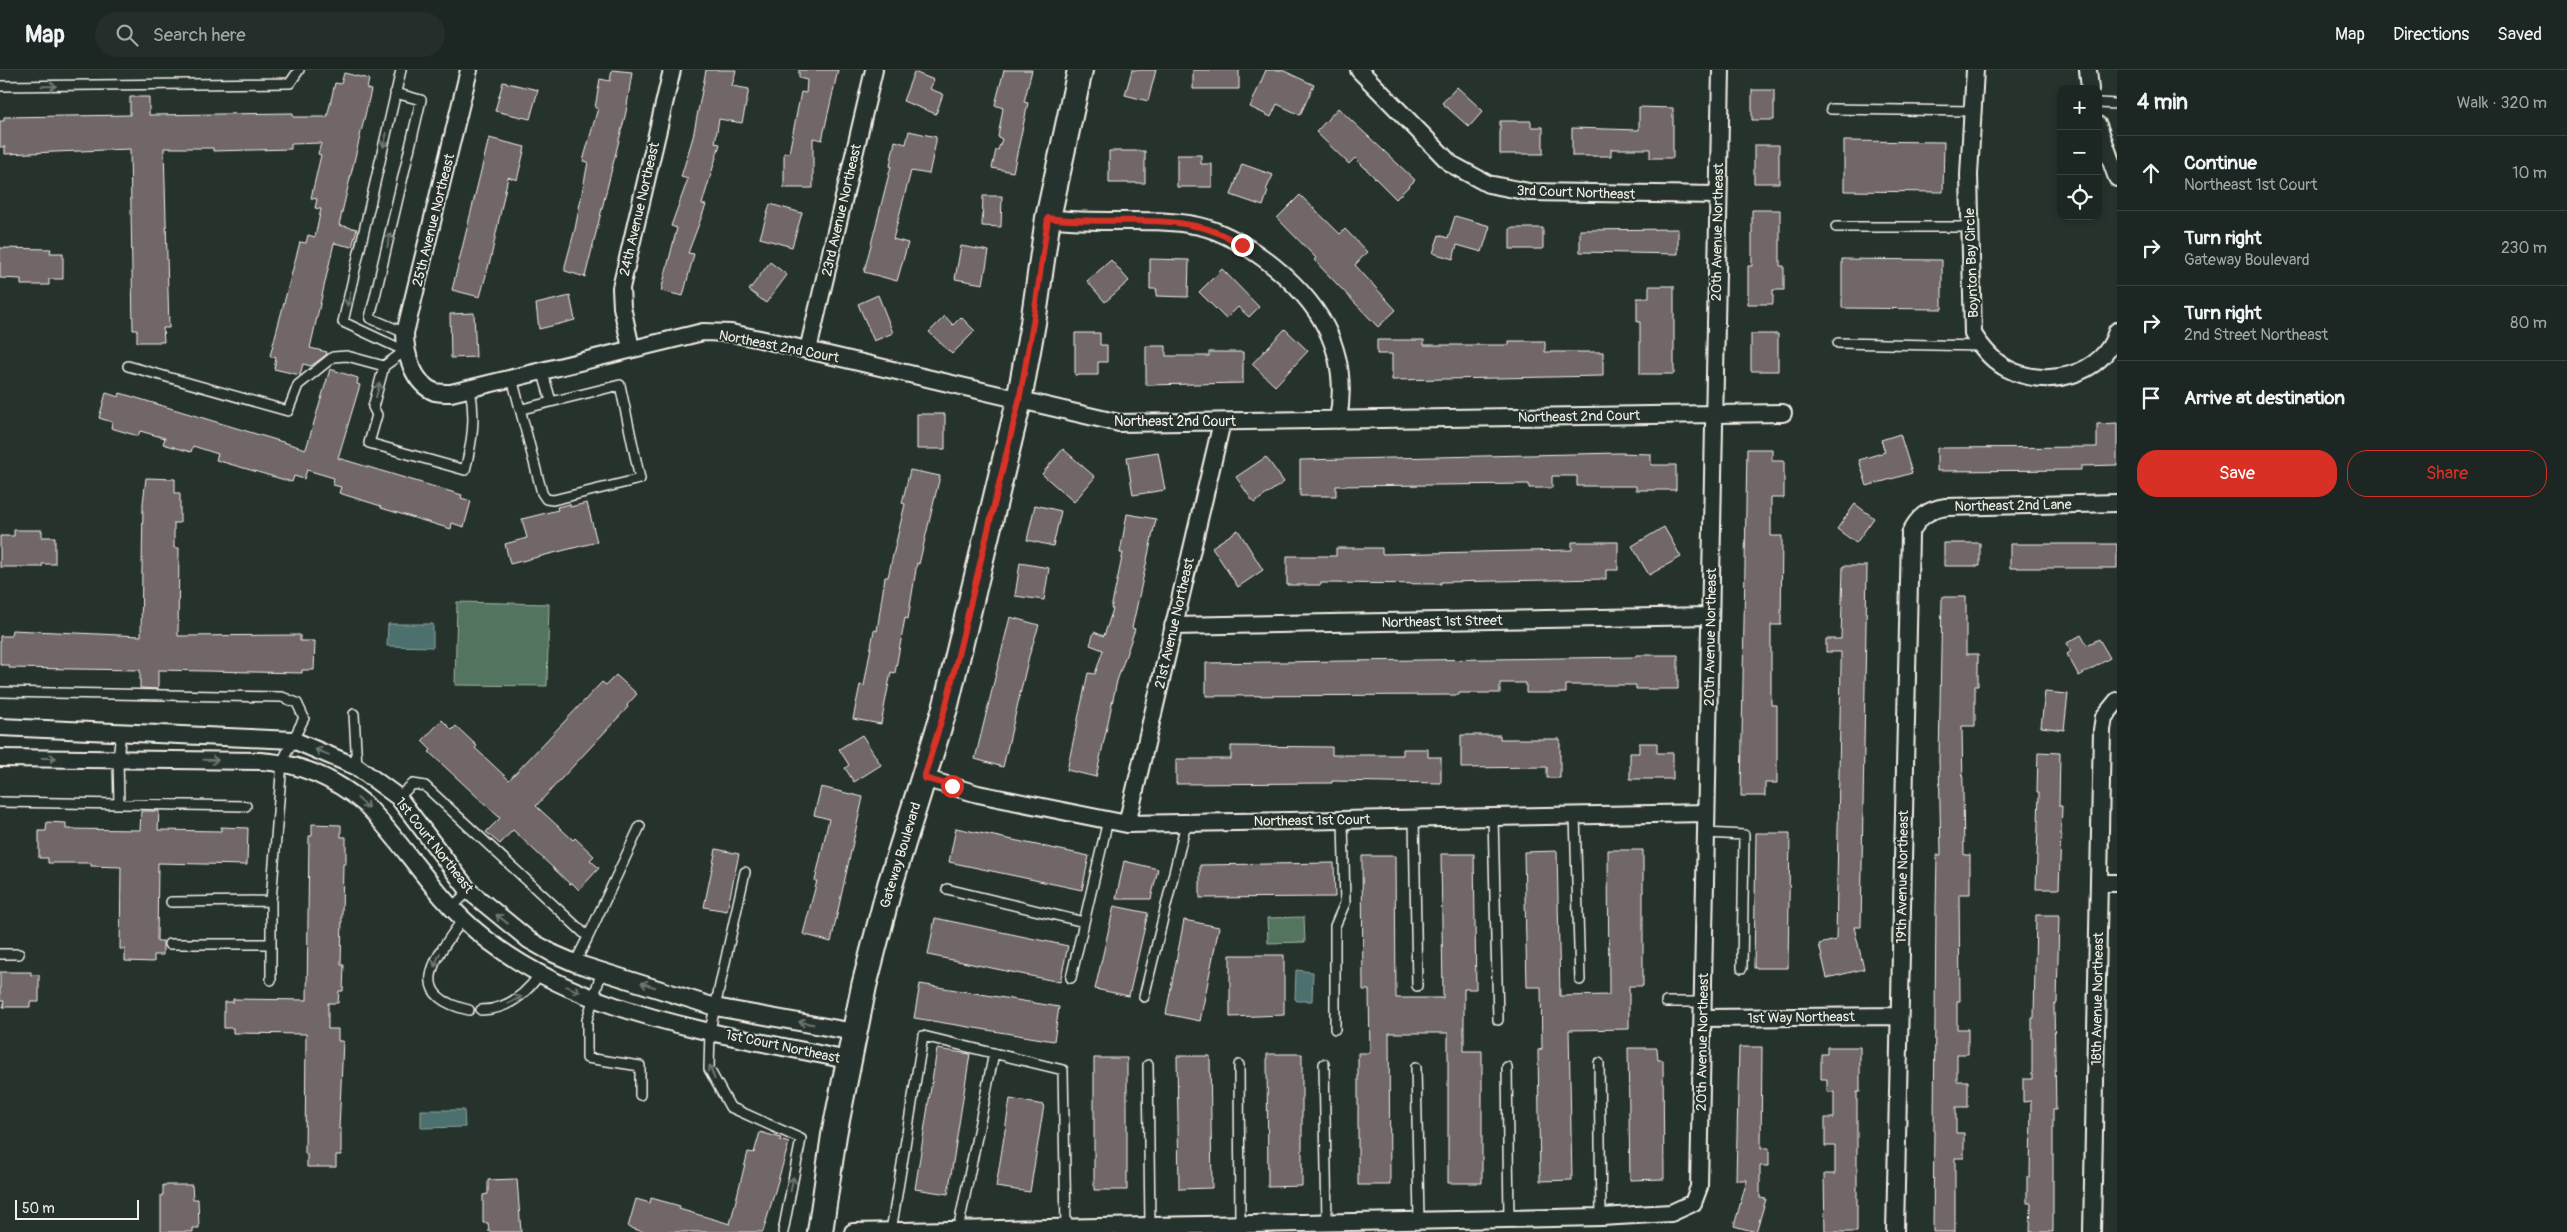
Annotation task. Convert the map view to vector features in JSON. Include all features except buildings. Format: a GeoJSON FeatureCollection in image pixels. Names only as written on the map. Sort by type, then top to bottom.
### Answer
{"type":"FeatureCollection","features":[{"type":"Feature","properties":{"kind":"main road","name":"Gateway Boulevard"},"geometry":{"type":"LineString","coordinates":[[820,1232],[834,1135],[854,1032],[890,885],[948,696],[1019,401],[1033,323],[1048,218],[1080,70]]}},
{"type":"Feature","properties":{"kind":"street","name":"25th Avenue Northeast"},"geometry":{"type":"LineString","coordinates":[[414,370],[405,351],[405,333],[469,70]]}},
{"type":"Feature","properties":{"kind":"street","name":"24th Avenue Northeast"},"geometry":{"type":"LineString","coordinates":[[631,348],[623,315],[621,288],[672,70]]}},
{"type":"Feature","properties":{"kind":"street","name":"23rd Avenue Northeast"},"geometry":{"type":"LineString","coordinates":[[808,350],[874,70]]}},
{"type":"Feature","properties":{"kind":"street","name":"3rd Court Northeast"},"geometry":{"type":"LineString","coordinates":[[1359,70],[1451,164],[1488,184],[1529,192],[1718,195]]}},
{"type":"Feature","properties":{"kind":"street","name":"20th Avenue Northeast"},"geometry":{"type":"LineString","coordinates":[[1601,1216],[1671,1213],[1693,1203],[1699,1187],[1721,70]]}},
{"type":"Feature","properties":{"kind":"street","name":"Boynton Bay Circle"},"geometry":{"type":"LineString","coordinates":[[1976,70],[1969,176],[1973,334],[1980,346]]}},
{"type":"Feature","properties":{"kind":"street"},"geometry":{"type":"LineString","coordinates":[[2088,70],[2090,85]]}},
{"type":"Feature","properties":{"kind":"street"},"geometry":{"type":"LineString","coordinates":[[2100,130],[2117,178]]}},
{"type":"Feature","properties":{"kind":"street"},"geometry":{"type":"LineString","coordinates":[[1048,218],[1077,221],[1165,221],[1201,227],[1255,252],[1279,270],[1301,291],[1319,313],[1330,333],[1338,355],[1341,378],[1338,420]]}},
{"type":"Feature","properties":{"kind":"street","name":"Northeast 2nd Court"},"geometry":{"type":"LineString","coordinates":[[414,370],[422,383],[434,392],[451,394],[631,348],[703,332],[731,333],[808,350],[1119,424],[1783,413]]}},
{"type":"Feature","properties":{"kind":"street"},"geometry":{"type":"LineString","coordinates":[[1980,346],[2007,369],[2019,374],[2046,379],[2059,378],[2084,370],[2111,354],[2117,332]]}},
{"type":"Feature","properties":{"kind":"street","name":"21st Avenue Northeast"},"geometry":{"type":"LineString","coordinates":[[1126,824],[1222,422]]}},
{"type":"Feature","properties":{"kind":"street","name":"Northeast 2nd Lane"},"geometry":{"type":"LineString","coordinates":[[1915,524],[1923,515],[1934,509],[1946,507],[2117,503]]}},
{"type":"Feature","properties":{"kind":"street","name":"19th Avenue Northeast"},"geometry":{"type":"LineString","coordinates":[[1895,1232],[1898,1016],[1910,534],[1915,524]]}},
{"type":"Feature","properties":{"kind":"street","name":"Northeast 1st Street"},"geometry":{"type":"LineString","coordinates":[[1173,626],[1710,616]]}},
{"type":"Feature","properties":{"kind":"street","name":"18th Avenue Northeast"},"geometry":{"type":"LineString","coordinates":[[2092,1232],[2102,730],[2104,717],[2114,704]]}},
{"type":"Feature","properties":{"kind":"street","name":"1st Court Northeast"},"geometry":{"type":"LineString","coordinates":[[0,727],[293,740],[357,767],[398,797],[470,891],[529,940],[575,963],[715,1007],[854,1032]]}},
{"type":"Feature","properties":{"kind":"street","name":"1st Court Northeast"},"geometry":{"type":"LineString","coordinates":[[0,758],[282,762],[319,774],[350,792],[377,816],[457,913],[506,954],[539,975],[592,997],[646,1015],[848,1060]]}},
{"type":"Feature","properties":{"kind":"street","name":"Northeast 1st Court"},"geometry":{"type":"LineString","coordinates":[[924,778],[978,794],[1126,824],[1706,813]]}},
{"type":"Feature","properties":{"kind":"street"},"geometry":{"type":"LineString","coordinates":[[2099,883],[2117,882]]}},
{"type":"Feature","properties":{"kind":"street","name":"1st Way Northeast"},"geometry":{"type":"LineString","coordinates":[[1703,1010],[1898,1016]]}},
{"type":"Feature","properties":{"kind":"street"},"geometry":{"type":"LineString","coordinates":[[853,1232],[1601,1216]]}},
{"type":"Feature","properties":{"kind":"lane"},"geometry":{"type":"LineString","coordinates":[[0,86],[290,82],[299,70]]}},
{"type":"Feature","properties":{"kind":"lane"},"geometry":{"type":"LineString","coordinates":[[401,70],[343,322],[405,351],[384,366],[373,407],[377,414],[369,443],[465,470],[472,442],[474,405],[470,389]]}},
{"type":"Feature","properties":{"kind":"lane"},"geometry":{"type":"LineString","coordinates":[[395,93],[421,100],[370,318],[405,333]]}},
{"type":"Feature","properties":{"kind":"lane"},"geometry":{"type":"LineString","coordinates":[[2102,103],[2117,104]]}},
{"type":"Feature","properties":{"kind":"lane"},"geometry":{"type":"LineString","coordinates":[[1831,108],[1973,110]]}},
{"type":"Feature","properties":{"kind":"lane"},"geometry":{"type":"LineString","coordinates":[[1836,227],[1970,228]]}},
{"type":"Feature","properties":{"kind":"lane"},"geometry":{"type":"LineString","coordinates":[[1838,343],[1980,346]]}},
{"type":"Feature","properties":{"kind":"lane"},"geometry":{"type":"LineString","coordinates":[[128,366],[288,411],[298,385],[333,357],[348,356],[384,366]]}},
{"type":"Feature","properties":{"kind":"lane"},"geometry":{"type":"LineString","coordinates":[[542,370],[551,401]]}},
{"type":"Feature","properties":{"kind":"lane"},"geometry":{"type":"LineString","coordinates":[[512,378],[522,409],[542,493],[546,499],[553,500],[640,480],[620,385],[522,409]]}},
{"type":"Feature","properties":{"kind":"lane"},"geometry":{"type":"LineString","coordinates":[[0,692],[282,697],[297,703],[304,718],[282,762],[271,901],[271,980]]}},
{"type":"Feature","properties":{"kind":"lane"},"geometry":{"type":"LineString","coordinates":[[354,714],[357,767]]}},
{"type":"Feature","properties":{"kind":"lane"},"geometry":{"type":"LineString","coordinates":[[119,804],[118,759],[121,732]]}},
{"type":"Feature","properties":{"kind":"lane"},"geometry":{"type":"LineString","coordinates":[[398,797],[413,784],[425,786],[588,937]]}},
{"type":"Feature","properties":{"kind":"lane"},"geometry":{"type":"LineString","coordinates":[[0,802],[246,806]]}},
{"type":"Feature","properties":{"kind":"lane"},"geometry":{"type":"LineString","coordinates":[[1575,815],[1580,980]]}},
{"type":"Feature","properties":{"kind":"lane"},"geometry":{"type":"LineString","coordinates":[[1493,817],[1498,1020]]}},
{"type":"Feature","properties":{"kind":"lane"},"geometry":{"type":"LineString","coordinates":[[1414,818],[1417,986]]}},
{"type":"Feature","properties":{"kind":"lane"},"geometry":{"type":"LineString","coordinates":[[1071,978],[1108,820]]}},
{"type":"Feature","properties":{"kind":"lane"},"geometry":{"type":"LineString","coordinates":[[1335,1029],[1335,926],[1345,903],[1343,820]]}},
{"type":"Feature","properties":{"kind":"lane"},"geometry":{"type":"LineString","coordinates":[[1144,997],[1186,823]]}},
{"type":"Feature","properties":{"kind":"lane"},"geometry":{"type":"LineString","coordinates":[[575,963],[640,826]]}},
{"type":"Feature","properties":{"kind":"lane"},"geometry":{"type":"LineString","coordinates":[[1706,832],[1744,835],[1742,968]]}},
{"type":"Feature","properties":{"kind":"lane"},"geometry":{"type":"LineString","coordinates":[[745,872],[710,1030],[710,1069],[730,1106],[801,1139],[783,1232]]}},
{"type":"Feature","properties":{"kind":"lane"},"geometry":{"type":"LineString","coordinates":[[947,889],[1084,922]]}},
{"type":"Feature","properties":{"kind":"lane"},"geometry":{"type":"LineString","coordinates":[[470,891],[457,913],[440,951],[430,981],[431,990],[441,1000],[470,1010]]}},
{"type":"Feature","properties":{"kind":"lane"},"geometry":{"type":"LineString","coordinates":[[171,902],[271,901]]}},
{"type":"Feature","properties":{"kind":"lane"},"geometry":{"type":"LineString","coordinates":[[170,944],[271,944]]}},
{"type":"Feature","properties":{"kind":"lane"},"geometry":{"type":"LineString","coordinates":[[0,954],[18,954]]}},
{"type":"Feature","properties":{"kind":"lane"},"geometry":{"type":"LineString","coordinates":[[602,970],[592,997],[587,1020],[587,1058],[640,1066],[640,1095]]}},
{"type":"Feature","properties":{"kind":"lane"},"geometry":{"type":"LineString","coordinates":[[481,1010],[501,1007],[521,997],[527,993],[539,975]]}},
{"type":"Feature","properties":{"kind":"lane"},"geometry":{"type":"LineString","coordinates":[[1666,1002],[1703,1010]]}},
{"type":"Feature","properties":{"kind":"lane"},"geometry":{"type":"LineString","coordinates":[[891,1231],[924,1036],[1063,1070],[1066,1228]]}},
{"type":"Feature","properties":{"kind":"lane"},"geometry":{"type":"LineString","coordinates":[[958,1230],[994,1053]]}},
{"type":"Feature","properties":{"kind":"lane"},"geometry":{"type":"LineString","coordinates":[[1599,1063],[1601,1216]]}},
{"type":"Feature","properties":{"kind":"lane"},"geometry":{"type":"LineString","coordinates":[[1324,1064],[1327,1222]]}},
{"type":"Feature","properties":{"kind":"lane"},"geometry":{"type":"LineString","coordinates":[[1148,1065],[1150,1226]]}},
{"type":"Feature","properties":{"kind":"lane"},"geometry":{"type":"LineString","coordinates":[[1240,1065],[1240,1224]]}},
{"type":"Feature","properties":{"kind":"lane"},"geometry":{"type":"LineString","coordinates":[[1416,1067],[1419,1220]]}},
{"type":"Feature","properties":{"kind":"lane"},"geometry":{"type":"LineString","coordinates":[[1507,1067],[1509,1218]]}},
{"type":"Feature","properties":{"kind":"green space"},"geometry":{"type":"Polygon","coordinates":[[[457,602],[549,604],[547,686],[455,685],[457,602]]]}},
{"type":"Feature","properties":{"kind":"green space"},"geometry":{"type":"Polygon","coordinates":[[[1304,917],[1305,942],[1268,943],[1267,918],[1304,917]]]}},
{"type":"Feature","properties":{"kind":"water"},"geometry":{"type":"Polygon","coordinates":[[[388,624],[433,624],[433,647],[387,646],[388,624]]]}},
{"type":"Feature","properties":{"kind":"water"},"geometry":{"type":"Polygon","coordinates":[[[1296,970],[1313,972],[1312,1001],[1297,1001],[1295,999],[1296,970]]]}},
{"type":"Feature","properties":{"kind":"water"},"geometry":{"type":"Polygon","coordinates":[[[421,1110],[464,1110],[465,1127],[421,1128],[421,1110]]]}},
{"type":"Feature","properties":{"kind":"route"},"geometry":{"type":"LineString","coordinates":[[952,786],[924,778],[946,705],[1019,401],[1033,323],[1048,218],[1077,221],[1165,221],[1201,227],[1242,245]]}}]}
